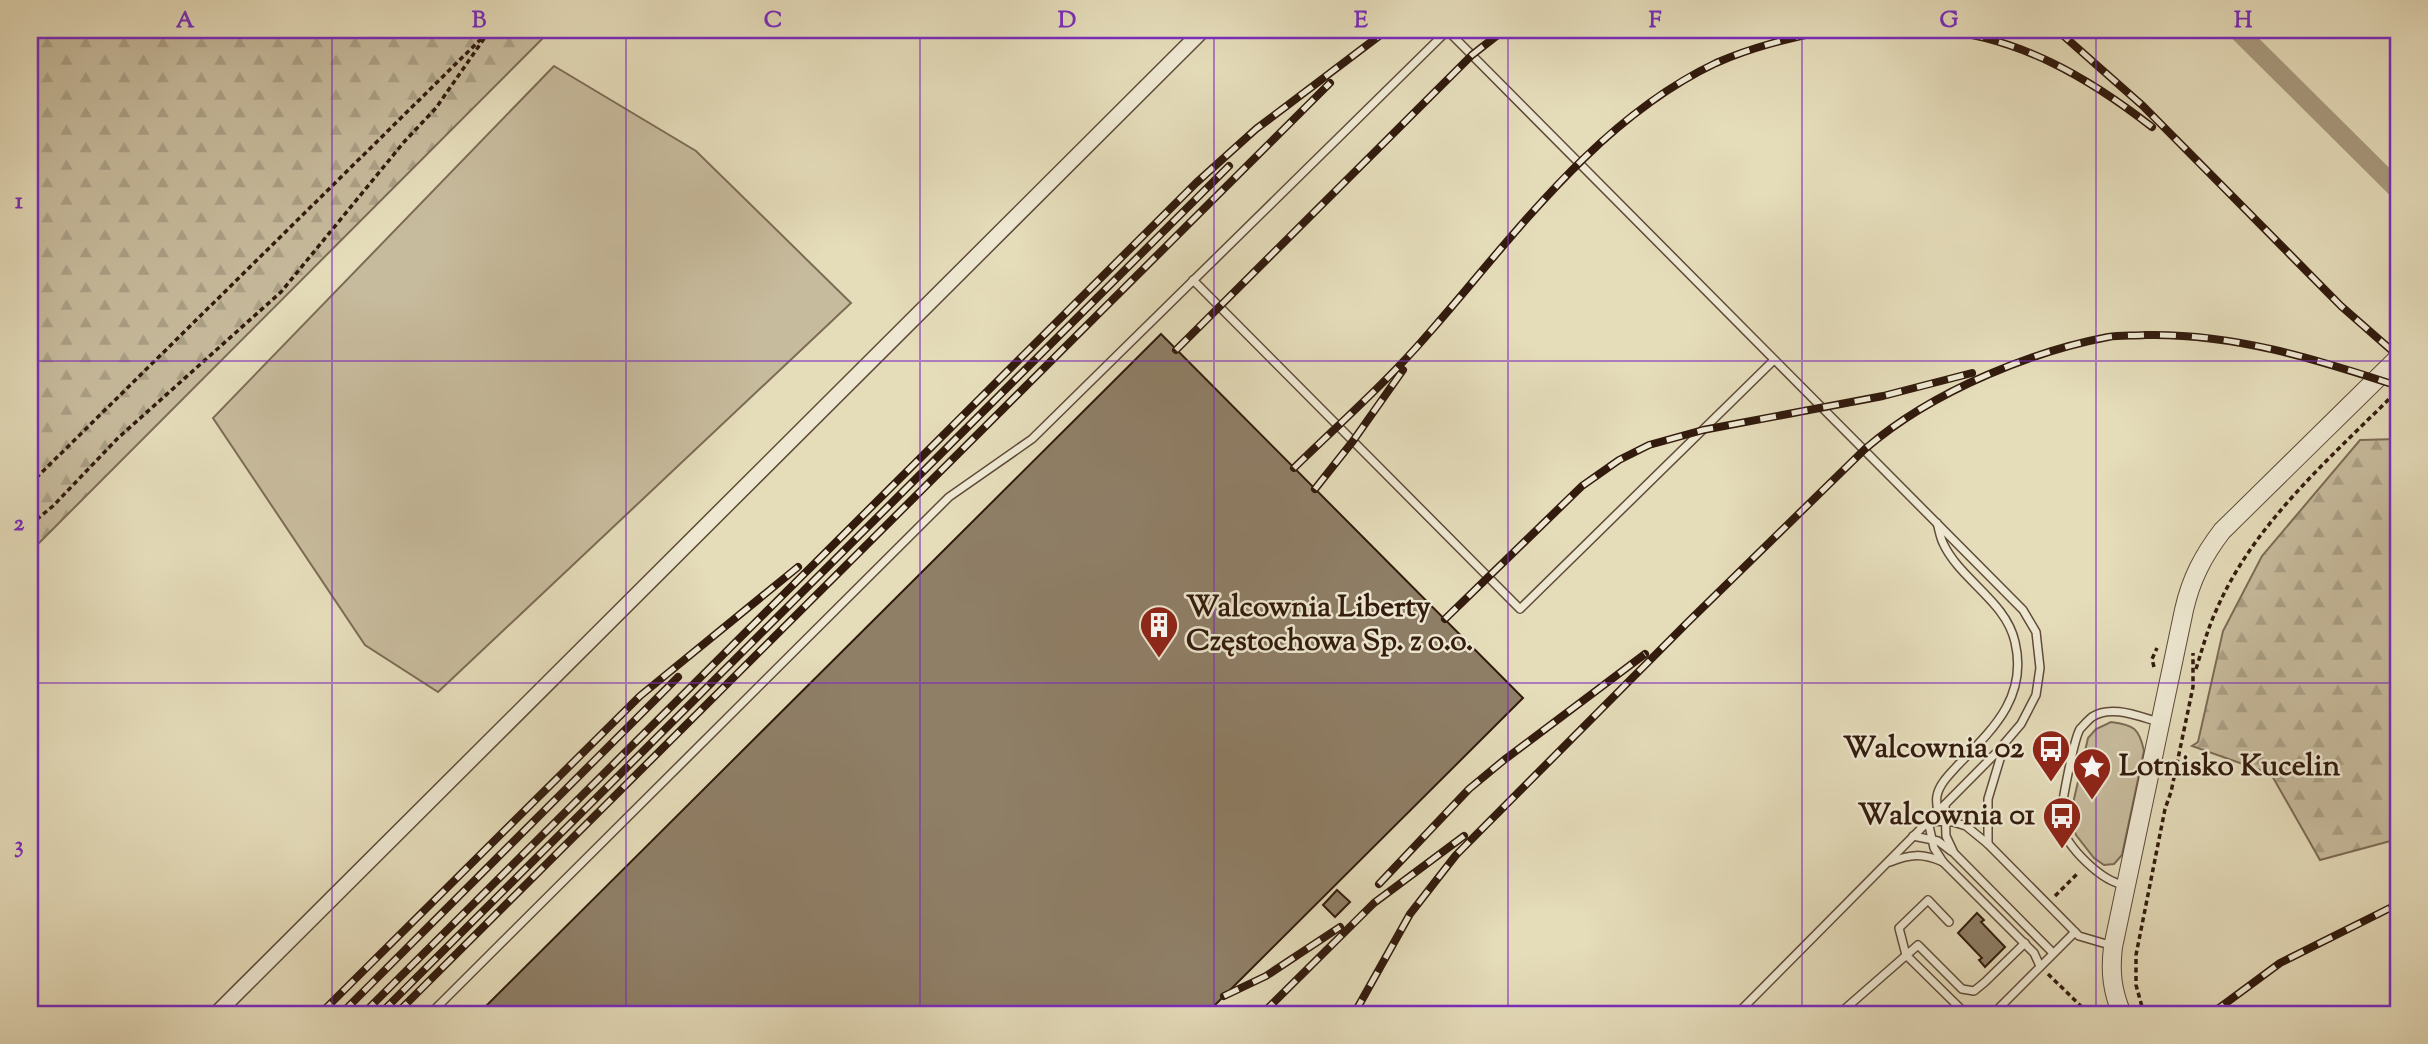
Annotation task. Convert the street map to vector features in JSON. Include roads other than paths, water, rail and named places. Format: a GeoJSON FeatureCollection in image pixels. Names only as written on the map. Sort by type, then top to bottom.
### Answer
{"type":"FeatureCollection","features":[{"type":"Feature","properties":{"kind":"street"},"geometry":{"type":"LineString","coordinates":[[216,1014],[1203,30]]}},
{"type":"Feature","properties":{"kind":"street"},"geometry":{"type":"LineString","coordinates":[[2122,1014],[2112,986],[2113,947],[2188,594],[2206,552],[2222,531],[2398,358]]}},
{"type":"Feature","properties":{"kind":"lane"},"geometry":{"type":"LineString","coordinates":[[430,1014],[949,497],[1032,439],[1448,30],[2023,610],[2036,632],[2040,668],[2036,695],[2021,724],[1945,805],[1737,1014]]}},
{"type":"Feature","properties":{"kind":"lane"},"geometry":{"type":"LineString","coordinates":[[1193,280],[1520,609],[1774,360]]}},
{"type":"Feature","properties":{"kind":"lane"},"geometry":{"type":"LineString","coordinates":[[1937,522],[1943,543],[1952,558],[2006,620],[2015,639],[2019,666],[2016,686],[2006,710],[1987,735],[1945,779],[1937,795],[1938,812]]}},
{"type":"Feature","properties":{"kind":"lane"},"geometry":{"type":"LineString","coordinates":[[2126,885],[2114,884],[2096,872],[2081,856],[2061,823],[2068,774],[2079,730],[2092,716],[2116,712],[2160,723]]}},
{"type":"Feature","properties":{"kind":"lane"},"geometry":{"type":"LineString","coordinates":[[1988,844],[1988,799],[2006,741]]}},
{"type":"Feature","properties":{"kind":"lane"},"geometry":{"type":"LineString","coordinates":[[1945,805],[1946,836],[1954,853]]}},
{"type":"Feature","properties":{"kind":"lane"},"geometry":{"type":"LineString","coordinates":[[1928,821],[1966,826],[1988,844],[2079,936],[2113,947]]}},
{"type":"Feature","properties":{"kind":"lane"},"geometry":{"type":"LineString","coordinates":[[1928,821],[1931,840],[1943,862],[2025,943],[2040,966]]}},
{"type":"Feature","properties":{"kind":"lane"},"geometry":{"type":"LineString","coordinates":[[1913,836],[1938,841],[1954,853],[2053,953]]}},
{"type":"Feature","properties":{"kind":"lane"},"geometry":{"type":"LineString","coordinates":[[1887,863],[1904,856],[1926,855],[1943,862]]}},
{"type":"Feature","properties":{"kind":"lane"},"geometry":{"type":"LineString","coordinates":[[1949,922],[1928,900],[1899,928],[1906,955],[1966,1014]]}},
{"type":"Feature","properties":{"kind":"lane"},"geometry":{"type":"LineString","coordinates":[[1993,1014],[2075,932]]}},
{"type":"Feature","properties":{"kind":"lane"},"geometry":{"type":"LineString","coordinates":[[1839,1014],[1918,945],[1962,989],[1974,990],[2025,943]]}},
{"type":"Feature","properties":{"kind":"waterway"},"geometry":{"type":"LineString","coordinates":[[2237,30],[2398,190]]}},
{"type":"Feature","properties":{"kind":"railway"},"geometry":{"type":"LineString","coordinates":[[363,1014],[1196,183],[1256,129],[1387,30]]}},
{"type":"Feature","properties":{"kind":"railway"},"geometry":{"type":"LineString","coordinates":[[1176,350],[1472,55],[1504,30]]}},
{"type":"Feature","properties":{"kind":"railway"},"geometry":{"type":"LineString","coordinates":[[1294,468],[1413,351],[1559,183],[1632,116],[1673,87],[1716,63],[1743,52],[1828,30]]}},
{"type":"Feature","properties":{"kind":"railway"},"geometry":{"type":"LineString","coordinates":[[1936,30],[1995,41],[2051,62],[2103,92],[2152,127]]}},
{"type":"Feature","properties":{"kind":"railway"},"geometry":{"type":"LineString","coordinates":[[2057,30],[2143,106],[2341,306],[2398,356]]}},
{"type":"Feature","properties":{"kind":"railway"},"geometry":{"type":"LineString","coordinates":[[396,1014],[1330,83]]}},
{"type":"Feature","properties":{"kind":"railway"},"geometry":{"type":"LineString","coordinates":[[380,1014],[1229,166]]}},
{"type":"Feature","properties":{"kind":"railway"},"geometry":{"type":"LineString","coordinates":[[1354,1014],[1410,914],[1456,855],[1865,449],[1923,407],[1971,382],[2031,358],[2077,344],[2122,336],[2178,336],[2242,343],[2305,357],[2398,386]]}},
{"type":"Feature","properties":{"kind":"railway"},"geometry":{"type":"LineString","coordinates":[[1315,489],[1403,370]]}},
{"type":"Feature","properties":{"kind":"railway"},"geometry":{"type":"LineString","coordinates":[[1445,619],[1582,486],[1619,460],[1649,445],[1703,430],[1883,396],[1972,373]]}},
{"type":"Feature","properties":{"kind":"railway"},"geometry":{"type":"LineString","coordinates":[[320,1014],[640,696],[798,567]]}},
{"type":"Feature","properties":{"kind":"railway"},"geometry":{"type":"LineString","coordinates":[[1379,884],[1469,789],[1645,654]]}},
{"type":"Feature","properties":{"kind":"railway"},"geometry":{"type":"LineString","coordinates":[[341,1014],[678,677]]}},
{"type":"Feature","properties":{"kind":"railway"},"geometry":{"type":"LineString","coordinates":[[1262,1014],[1374,903],[1464,836]]}},
{"type":"Feature","properties":{"kind":"railway"},"geometry":{"type":"LineString","coordinates":[[2211,1014],[2280,963],[2398,904]]}},
{"type":"Feature","properties":{"kind":"railway"},"geometry":{"type":"LineString","coordinates":[[1224,996],[1266,976],[1340,927]]}},
{"type":"Feature","properties":{"kind":"place","name":"Walcownia Liberty Częstochowa Sp. z o.o."},"geometry":{"type":"Point","coordinates":[1159,659]}},
{"type":"Feature","properties":{"kind":"place","name":"Walcownia 02"},"geometry":{"type":"Point","coordinates":[2051,783]}},
{"type":"Feature","properties":{"kind":"place","name":"Lotnisko Kucelin"},"geometry":{"type":"Point","coordinates":[2092,801]}},
{"type":"Feature","properties":{"kind":"place","name":"Walcownia 01"},"geometry":{"type":"Point","coordinates":[2062,850]}}]}
